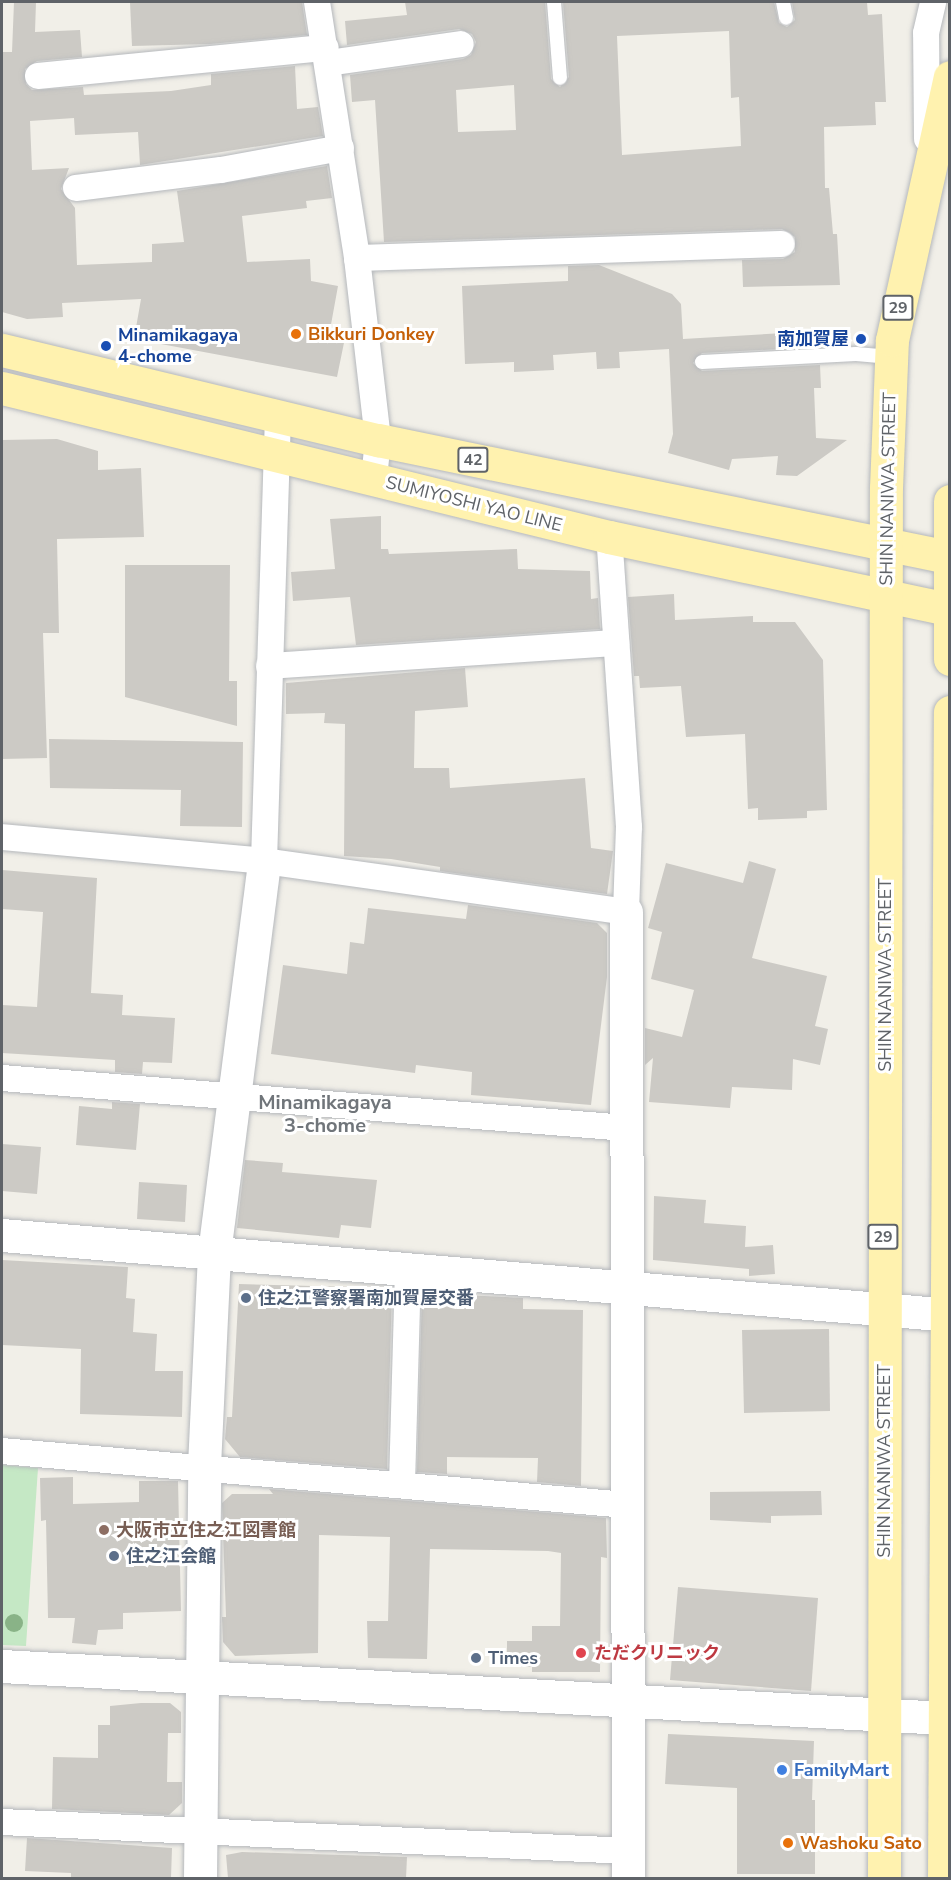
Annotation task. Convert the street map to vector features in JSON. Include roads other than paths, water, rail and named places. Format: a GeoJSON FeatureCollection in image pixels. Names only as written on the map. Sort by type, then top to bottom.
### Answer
{"type":"FeatureCollection","features":[{"type":"Feature","properties":{"kind":"main road","name":"SHIN NANIWA STREET"},"geometry":{"type":"LineString","coordinates":[[884,1878],[885,543],[891,357],[928,163],[950,77]]}},
{"type":"Feature","properties":{"kind":"main road","name":"42"},"geometry":{"type":"LineString","coordinates":[[2,350],[378,440],[949,557]]}},
{"type":"Feature","properties":{"kind":"main road","name":"SUMIYOSHI YAO LINE"},"geometry":{"type":"LineString","coordinates":[[2,388],[609,537],[949,609]]}},
{"type":"Feature","properties":{"kind":"main road"},"geometry":{"type":"LineString","coordinates":[[950,501],[950,658]]}},
{"type":"Feature","properties":{"kind":"main road"},"geometry":{"type":"LineString","coordinates":[[944,1878],[950,712]]}},
{"type":"Feature","properties":{"kind":"street"},"geometry":{"type":"LineString","coordinates":[[317,2],[357,258],[378,440],[374,479]]}},
{"type":"Feature","properties":{"kind":"street"},"geometry":{"type":"LineString","coordinates":[[928,163],[926,33],[933,2]]}},
{"type":"Feature","properties":{"kind":"street"},"geometry":{"type":"LineString","coordinates":[[38,76],[461,44]]}},
{"type":"Feature","properties":{"kind":"street"},"geometry":{"type":"LineString","coordinates":[[76,188],[221,170],[341,148]]}},
{"type":"Feature","properties":{"kind":"street"},"geometry":{"type":"LineString","coordinates":[[357,258],[782,244]]}},
{"type":"Feature","properties":{"kind":"street"},"geometry":{"type":"LineString","coordinates":[[200,1878],[200,1678],[204,1466],[214,1253],[264,861],[275,454],[278,416]]}},
{"type":"Feature","properties":{"kind":"street"},"geometry":{"type":"LineString","coordinates":[[2,1822],[201,1833],[628,1865],[626,1128],[627,912],[630,827],[609,537]]}},
{"type":"Feature","properties":{"kind":"street"},"geometry":{"type":"LineString","coordinates":[[269,666],[616,643]]}},
{"type":"Feature","properties":{"kind":"street"},"geometry":{"type":"LineString","coordinates":[[2,837],[264,861],[627,912]]}},
{"type":"Feature","properties":{"kind":"street"},"geometry":{"type":"LineString","coordinates":[[2,1078],[626,1128]]}},
{"type":"Feature","properties":{"kind":"street"},"geometry":{"type":"LineString","coordinates":[[2,1235],[947,1314]]}},
{"type":"Feature","properties":{"kind":"street"},"geometry":{"type":"LineString","coordinates":[[402,1484],[408,1269]]}},
{"type":"Feature","properties":{"kind":"street"},"geometry":{"type":"LineString","coordinates":[[2,1451],[204,1466],[627,1505]]}},
{"type":"Feature","properties":{"kind":"street"},"geometry":{"type":"LineString","coordinates":[[2,1666],[884,1717],[944,1718]]}},
{"type":"Feature","properties":{"kind":"lane"},"geometry":{"type":"LineString","coordinates":[[554,2],[560,78]]}},
{"type":"Feature","properties":{"kind":"lane"},"geometry":{"type":"LineString","coordinates":[[783,2],[786,18]]}},
{"type":"Feature","properties":{"kind":"lane"},"geometry":{"type":"LineString","coordinates":[[702,363],[856,354],[891,357]]}},
{"type":"Feature","properties":{"kind":"place","name":"Bikkuri Donkey"},"geometry":{"type":"Point","coordinates":[296,334]}},
{"type":"Feature","properties":{"kind":"place","name":"南加賀屋"},"geometry":{"type":"Point","coordinates":[861,339]}},
{"type":"Feature","properties":{"kind":"place","name":"Minamikagaya 4-chome"},"geometry":{"type":"Point","coordinates":[106,346]}},
{"type":"Feature","properties":{"kind":"place","name":"住之江警察署南加賀屋交番"},"geometry":{"type":"Point","coordinates":[246,1298]}},
{"type":"Feature","properties":{"kind":"place","name":"大阪市立住之江図書館"},"geometry":{"type":"Point","coordinates":[104,1530]}},
{"type":"Feature","properties":{"kind":"place","name":"住之江会館"},"geometry":{"type":"Point","coordinates":[114,1556]}},
{"type":"Feature","properties":{"kind":"place","name":"ただクリニック"},"geometry":{"type":"Point","coordinates":[581,1653]}},
{"type":"Feature","properties":{"kind":"place","name":"Times"},"geometry":{"type":"Point","coordinates":[476,1658]}},
{"type":"Feature","properties":{"kind":"place","name":"FamilyMart"},"geometry":{"type":"Point","coordinates":[782,1770]}},
{"type":"Feature","properties":{"kind":"place","name":"Washoku Sato"},"geometry":{"type":"Point","coordinates":[788,1843]}},
{"type":"Feature","properties":{"kind":"district","name":"Minamikagaya 3-chome"},"geometry":{"type":"Point","coordinates":[325,1114]}}]}
